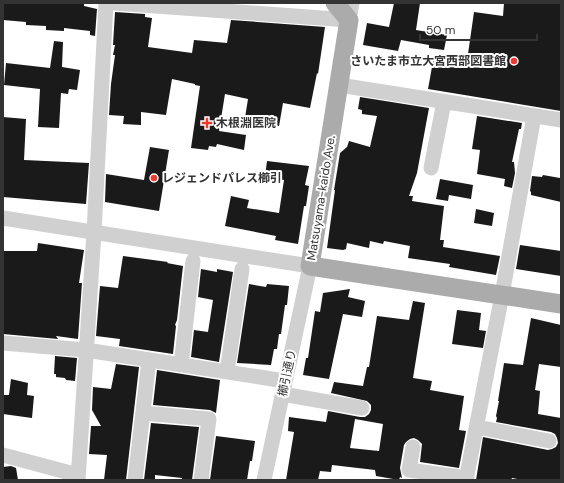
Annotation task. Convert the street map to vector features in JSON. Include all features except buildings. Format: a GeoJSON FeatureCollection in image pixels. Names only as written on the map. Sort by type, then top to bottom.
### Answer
{"type":"FeatureCollection","features":[{"type":"Feature","properties":{"kind":"main road"},"geometry":{"type":"LineString","coordinates":[[335,3],[351,11]]}},
{"type":"Feature","properties":{"kind":"main road","name":"Matsuyama-kaido Ave."},"geometry":{"type":"LineString","coordinates":[[351,11],[310,266],[561,304]]}},
{"type":"Feature","properties":{"kind":"street"},"geometry":{"type":"LineString","coordinates":[[3,455],[78,477],[94,232],[106,3]]}},
{"type":"Feature","properties":{"kind":"street"},"geometry":{"type":"LineString","coordinates":[[114,3],[351,11]]}},
{"type":"Feature","properties":{"kind":"street"},"geometry":{"type":"LineString","coordinates":[[339,85],[561,120]]}},
{"type":"Feature","properties":{"kind":"street"},"geometry":{"type":"LineString","coordinates":[[431,168],[444,102]]}},
{"type":"Feature","properties":{"kind":"street"},"geometry":{"type":"LineString","coordinates":[[413,447],[410,470],[466,479],[502,295],[534,116]]}},
{"type":"Feature","properties":{"kind":"street"},"geometry":{"type":"LineString","coordinates":[[3,218],[310,266]]}},
{"type":"Feature","properties":{"kind":"street"},"geometry":{"type":"LineString","coordinates":[[181,365],[193,262]]}},
{"type":"Feature","properties":{"kind":"street","name":"櫛引通り"},"geometry":{"type":"LineString","coordinates":[[264,480],[310,266]]}},
{"type":"Feature","properties":{"kind":"street"},"geometry":{"type":"LineString","coordinates":[[227,372],[242,270]]}},
{"type":"Feature","properties":{"kind":"street"},"geometry":{"type":"LineString","coordinates":[[3,343],[86,350],[227,372],[362,408]]}},
{"type":"Feature","properties":{"kind":"street"},"geometry":{"type":"LineString","coordinates":[[135,480],[150,360]]}},
{"type":"Feature","properties":{"kind":"street"},"geometry":{"type":"LineString","coordinates":[[143,413],[209,419],[201,480]]}},
{"type":"Feature","properties":{"kind":"street"},"geometry":{"type":"LineString","coordinates":[[477,427],[549,441]]}},
{"type":"Feature","properties":{"kind":"place","name":"さいたま市立大宮西部図書館"},"geometry":{"type":"Point","coordinates":[514,61]}},
{"type":"Feature","properties":{"kind":"place","name":"木根淵医院"},"geometry":{"type":"Point","coordinates":[207,123]}},
{"type":"Feature","properties":{"kind":"place","name":"レジェンドパレス櫛引"},"geometry":{"type":"Point","coordinates":[154,178]}}]}
